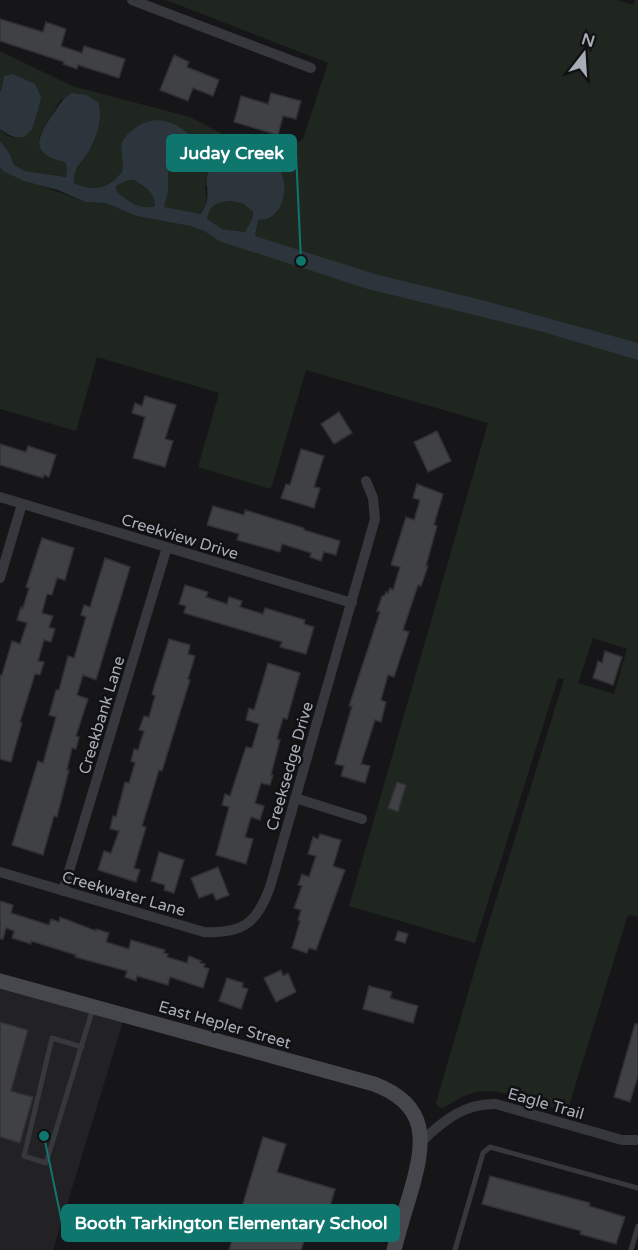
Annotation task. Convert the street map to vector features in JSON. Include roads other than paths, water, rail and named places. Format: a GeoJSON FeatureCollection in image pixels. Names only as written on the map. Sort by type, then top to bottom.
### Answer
{"type":"FeatureCollection","features":[{"type":"Feature","properties":{"kind":"street"},"geometry":{"type":"LineString","coordinates":[[132,0],[311,68]]}},
{"type":"Feature","properties":{"kind":"street","name":"Creeksedge Drive"},"geometry":{"type":"LineString","coordinates":[[243,933],[266,898],[375,519],[373,498],[366,482]]}},
{"type":"Feature","properties":{"kind":"street","name":"Creekview Drive"},"geometry":{"type":"LineString","coordinates":[[0,497],[352,603]]}},
{"type":"Feature","properties":{"kind":"street"},"geometry":{"type":"LineString","coordinates":[[0,578],[22,504]]}},
{"type":"Feature","properties":{"kind":"street","name":"Creekbank Lane"},"geometry":{"type":"LineString","coordinates":[[63,891],[167,547]]}},
{"type":"Feature","properties":{"kind":"street"},"geometry":{"type":"LineString","coordinates":[[295,798],[362,819]]}},
{"type":"Feature","properties":{"kind":"street","name":"Creekwater Lane"},"geometry":{"type":"LineString","coordinates":[[0,872],[204,932],[243,933]]}},
{"type":"Feature","properties":{"kind":"street","name":"East Hepler Street"},"geometry":{"type":"LineString","coordinates":[[0,981],[384,1088],[399,1096],[409,1106],[416,1117],[421,1136]]}},
{"type":"Feature","properties":{"kind":"street","name":"Eagle Trail"},"geometry":{"type":"LineString","coordinates":[[421,1136],[467,1107],[496,1104],[622,1140],[638,1140]]}},
{"type":"Feature","properties":{"kind":"street"},"geometry":{"type":"LineString","coordinates":[[394,1250],[418,1165],[421,1136]]}},
{"type":"Feature","properties":{"kind":"lane"},"geometry":{"type":"LineString","coordinates":[[82,1047],[52,1038],[24,1156],[46,1163],[82,1047],[94,1007]]}},
{"type":"Feature","properties":{"kind":"lane"},"geometry":{"type":"LineString","coordinates":[[455,1250],[483,1153],[490,1147],[638,1188]]}},
{"type":"Feature","properties":{"kind":"lane"},"geometry":{"type":"LineString","coordinates":[[631,1250],[638,1226]]}},
{"type":"Feature","properties":{"kind":"place","name":"Juday Creek"},"geometry":{"type":"Point","coordinates":[301,261]}},
{"type":"Feature","properties":{"kind":"place","name":"Booth Tarkington Elementary School"},"geometry":{"type":"Point","coordinates":[44,1136]}}]}
